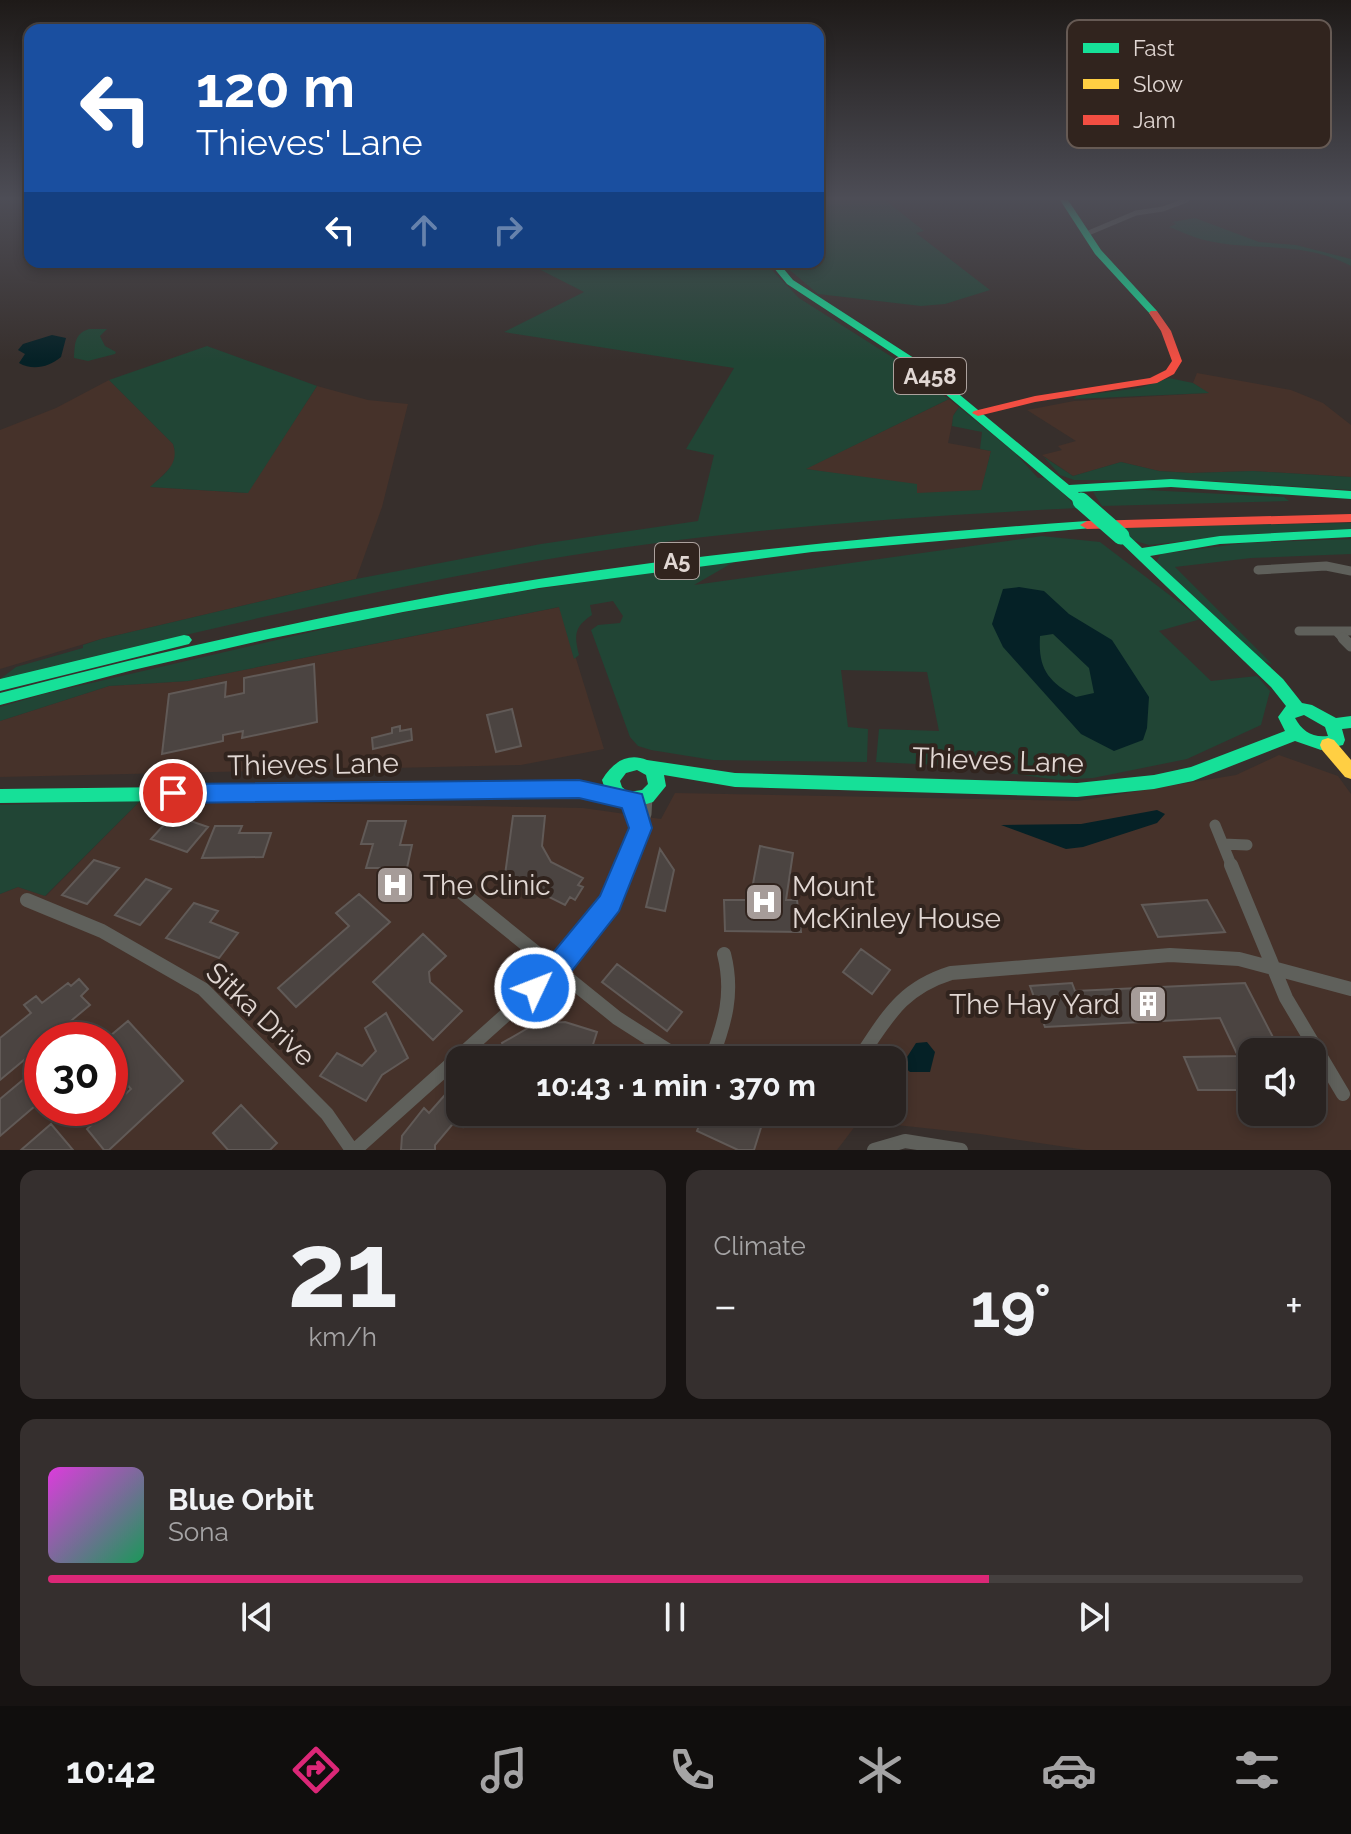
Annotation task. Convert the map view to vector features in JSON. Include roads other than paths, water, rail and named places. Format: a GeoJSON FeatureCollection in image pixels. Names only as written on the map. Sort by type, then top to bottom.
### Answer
{"type":"FeatureCollection","features":[{"type":"Feature","properties":{"kind":"main road"},"geometry":{"type":"LineString","coordinates":[[978,413],[1035,399],[1139,384],[1162,377],[1173,369],[1177,361],[1173,344],[1136,290],[1100,254]]}},
{"type":"Feature","properties":{"kind":"main road","name":"A458"},"geometry":{"type":"LineString","coordinates":[[778,268],[790,282],[916,364],[978,413],[1121,536],[1277,683],[1298,709]]}},
{"type":"Feature","properties":{"kind":"main road"},"geometry":{"type":"LineString","coordinates":[[1074,495],[1090,485],[1154,483],[1351,495]]}},
{"type":"Feature","properties":{"kind":"main road","name":"A5"},"geometry":{"type":"LineString","coordinates":[[0,685],[309,613],[506,576],[719,544],[915,523],[1028,516],[1243,508],[1351,508]]}},
{"type":"Feature","properties":{"kind":"main road","name":"A5"},"geometry":{"type":"LineString","coordinates":[[0,699],[317,624],[593,573],[733,553],[908,535],[1088,522],[1351,518]]}},
{"type":"Feature","properties":{"kind":"main road"},"geometry":{"type":"LineString","coordinates":[[1139,553],[1220,540],[1351,533]]}},
{"type":"Feature","properties":{"kind":"main road"},"geometry":{"type":"LineString","coordinates":[[1298,709],[1342,723],[1337,740],[1328,745],[1311,743],[1295,734],[1286,717],[1298,709]]}},
{"type":"Feature","properties":{"kind":"main road","name":"Thieves Lane"},"geometry":{"type":"LineString","coordinates":[[692,778],[763,783],[885,784],[986,791],[1100,790],[1196,774],[1264,743],[1295,734]]}},
{"type":"Feature","properties":{"kind":"main road"},"geometry":{"type":"LineString","coordinates":[[1328,745],[1351,772]]}},
{"type":"Feature","properties":{"kind":"main road"},"geometry":{"type":"LineString","coordinates":[[579,789],[628,764],[692,778]]}},
{"type":"Feature","properties":{"kind":"main road"},"geometry":{"type":"LineString","coordinates":[[639,795],[654,771],[648,766]]}},
{"type":"Feature","properties":{"kind":"main road"},"geometry":{"type":"LineString","coordinates":[[613,774],[611,786],[639,795]]}},
{"type":"Feature","properties":{"kind":"main road"},"geometry":{"type":"LineString","coordinates":[[579,789],[639,795],[692,778]]}},
{"type":"Feature","properties":{"kind":"main road","name":"Thieves Lane"},"geometry":{"type":"LineString","coordinates":[[0,796],[579,789]]}},
{"type":"Feature","properties":{"kind":"street"},"geometry":{"type":"LineString","coordinates":[[1258,570],[1326,566],[1351,571]]}},
{"type":"Feature","properties":{"kind":"street"},"geometry":{"type":"LineString","coordinates":[[1299,631],[1351,631]]}},
{"type":"Feature","properties":{"kind":"street"},"geometry":{"type":"LineString","coordinates":[[1336,631],[1351,646]]}},
{"type":"Feature","properties":{"kind":"street","name":"Sitka Drive"},"geometry":{"type":"LineString","coordinates":[[27,900],[102,931],[203,989],[327,1114],[354,1150],[558,968],[610,903],[646,814],[639,795]]}},
{"type":"Feature","properties":{"kind":"street"},"geometry":{"type":"LineString","coordinates":[[1215,825],[1286,998],[1343,1094]]}},
{"type":"Feature","properties":{"kind":"street"},"geometry":{"type":"LineString","coordinates":[[1223,844],[1247,845]]}},
{"type":"Feature","properties":{"kind":"street"},"geometry":{"type":"LineString","coordinates":[[450,883],[644,1038],[658,1046]]}},
{"type":"Feature","properties":{"kind":"street"},"geometry":{"type":"LineString","coordinates":[[716,1046],[731,1004],[730,972],[724,954]]}},
{"type":"Feature","properties":{"kind":"street"},"geometry":{"type":"LineString","coordinates":[[867,1046],[898,1001],[922,982],[951,973],[1170,955],[1239,959],[1351,989]]}},
{"type":"Feature","properties":{"kind":"street"},"geometry":{"type":"LineString","coordinates":[[874,1150],[886,1142],[902,1140],[961,1150]]}},
{"type":"Feature","properties":{"kind":"water"},"geometry":{"type":"Polygon","coordinates":[[[52,335],[66,338],[61,357],[41,367],[19,363],[25,354],[18,350],[23,344],[52,335]]]}},
{"type":"Feature","properties":{"kind":"water"},"geometry":{"type":"Polygon","coordinates":[[[1019,587],[1044,591],[1069,614],[1112,640],[1149,697],[1143,740],[1114,751],[1081,734],[1003,647],[992,624],[1003,589],[1019,587]],[[1053,634],[1040,636],[1041,657],[1047,673],[1076,697],[1094,693],[1089,668],[1053,634]]]}},
{"type":"Feature","properties":{"kind":"water"},"geometry":{"type":"Polygon","coordinates":[[[1157,810],[1165,814],[1157,823],[1083,847],[1066,849],[1001,825],[1081,824],[1157,810]]]}},
{"type":"Feature","properties":{"kind":"water"},"geometry":{"type":"Polygon","coordinates":[[[927,1042],[935,1052],[930,1072],[910,1072],[906,1068],[906,1059],[916,1043],[927,1042]]]}},
{"type":"Feature","properties":{"kind":"place","name":"The Clinic"},"geometry":{"type":"Point","coordinates":[395,885]}},
{"type":"Feature","properties":{"kind":"place","name":"Mount McKinley House"},"geometry":{"type":"Point","coordinates":[764,902]}},
{"type":"Feature","properties":{"kind":"place","name":"The Hay Yard"},"geometry":{"type":"Point","coordinates":[1148,1004]}}]}
